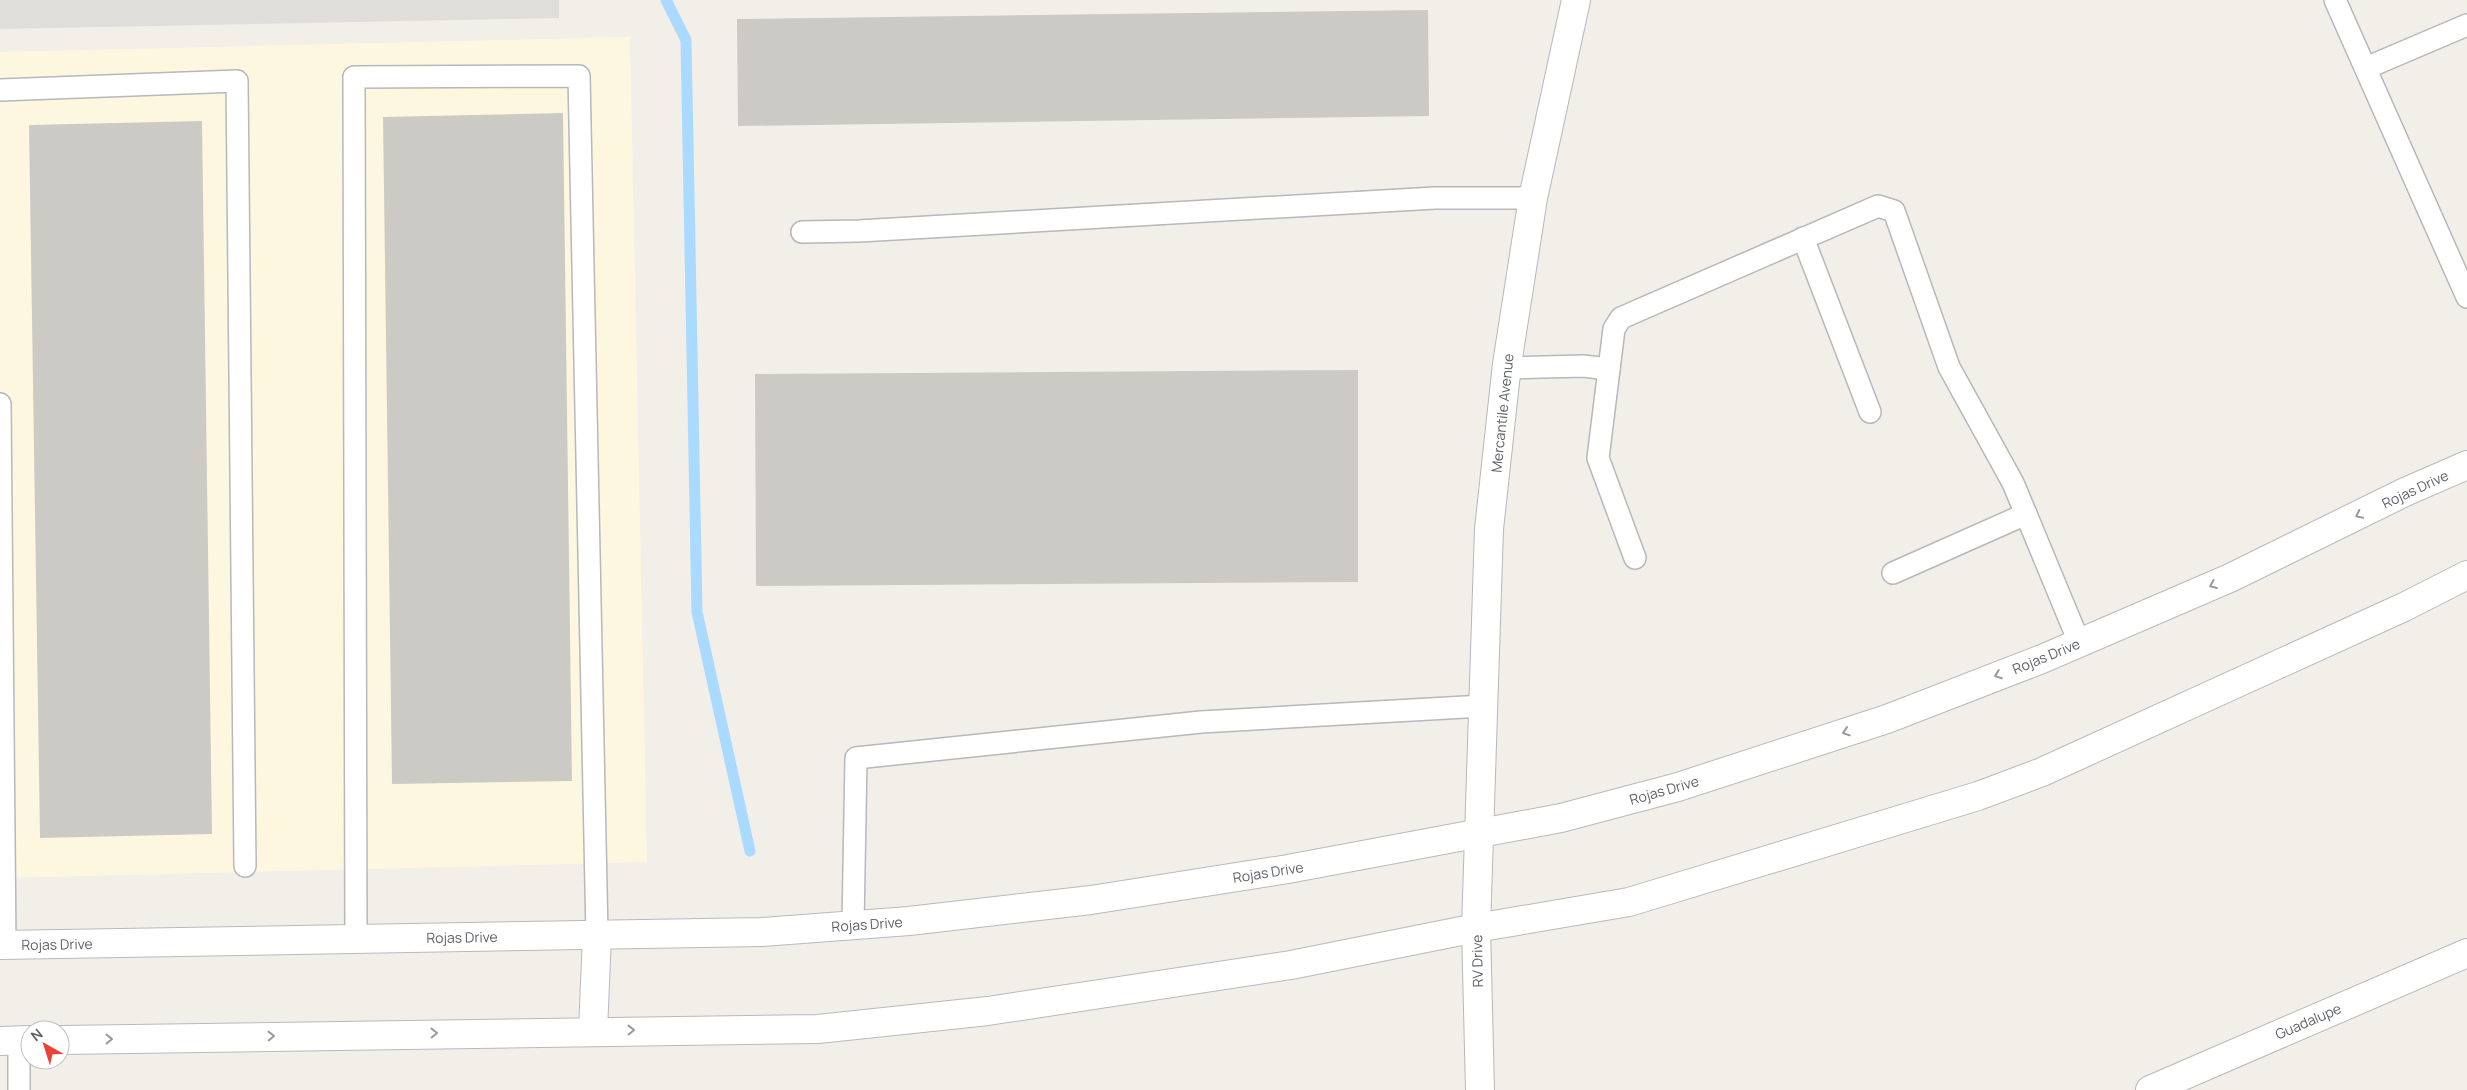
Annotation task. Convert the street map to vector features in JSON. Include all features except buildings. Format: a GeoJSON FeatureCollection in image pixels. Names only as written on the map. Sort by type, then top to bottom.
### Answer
{"type":"FeatureCollection","features":[{"type":"Feature","properties":{"kind":"main road","name":"Mercantile Avenue"},"geometry":{"type":"LineString","coordinates":[[1480,832],[1490,529],[1506,368],[1533,198],[1576,0]]}},
{"type":"Feature","properties":{"kind":"main road","name":"Rojas Drive"},"geometry":{"type":"LineString","coordinates":[[3,945],[762,932],[853,925],[1091,900],[1288,869],[1561,818],[1678,787],[1887,719],[2079,642],[2230,578],[2405,492],[2467,465]]}},
{"type":"Feature","properties":{"kind":"main road"},"geometry":{"type":"LineString","coordinates":[[70,1040],[818,1028],[988,1010],[1290,966],[1476,928],[1629,902],[1978,796],[2042,772],[2404,607],[2467,575]]}},
{"type":"Feature","properties":{"kind":"main road","name":"RV Drive"},"geometry":{"type":"LineString","coordinates":[[1480,832],[1476,928],[1480,1090]]}},
{"type":"Feature","properties":{"kind":"main road"},"geometry":{"type":"LineString","coordinates":[[593,1031],[597,935]]}},
{"type":"Feature","properties":{"kind":"main road","name":"Guadalupe"},"geometry":{"type":"LineString","coordinates":[[2150,1090],[2467,953]]}},
{"type":"Feature","properties":{"kind":"lane"},"geometry":{"type":"LineString","coordinates":[[2335,0],[2467,297]]}},
{"type":"Feature","properties":{"kind":"lane"},"geometry":{"type":"LineString","coordinates":[[2366,68],[2467,25]]}},
{"type":"Feature","properties":{"kind":"lane"},"geometry":{"type":"LineString","coordinates":[[356,939],[354,77],[579,76],[597,935]]}},
{"type":"Feature","properties":{"kind":"lane"},"geometry":{"type":"LineString","coordinates":[[0,90],[237,81],[245,866]]}},
{"type":"Feature","properties":{"kind":"lane"},"geometry":{"type":"LineString","coordinates":[[802,232],[859,231],[1435,198],[1533,198]]}},
{"type":"Feature","properties":{"kind":"lane"},"geometry":{"type":"LineString","coordinates":[[1634,558],[1598,458],[1614,329],[1621,318],[1878,206],[1894,211],[1949,367],[2013,483],[2079,642]]}},
{"type":"Feature","properties":{"kind":"lane"},"geometry":{"type":"LineString","coordinates":[[1803,238],[1870,412]]}},
{"type":"Feature","properties":{"kind":"lane"},"geometry":{"type":"LineString","coordinates":[[1506,368],[1584,366],[1609,369]]}},
{"type":"Feature","properties":{"kind":"lane"},"geometry":{"type":"LineString","coordinates":[[0,404],[3,945]]}},
{"type":"Feature","properties":{"kind":"lane"},"geometry":{"type":"LineString","coordinates":[[1893,573],[2026,514]]}},
{"type":"Feature","properties":{"kind":"lane"},"geometry":{"type":"LineString","coordinates":[[853,925],[856,758],[1202,722],[1483,706]]}},
{"type":"Feature","properties":{"kind":"lane"},"geometry":{"type":"LineString","coordinates":[[16,1040],[19,1090]]}},
{"type":"Feature","properties":{"kind":"shaded area"},"geometry":{"type":"Polygon","coordinates":[[[0,0],[559,0],[559,18],[0,29],[0,0]]]}},
{"type":"Feature","properties":{"kind":"shaded area"},"geometry":{"type":"Polygon","coordinates":[[[630,37],[647,862],[0,878],[0,52],[630,37]]]}},
{"type":"Feature","properties":{"kind":"waterway"},"geometry":{"type":"LineString","coordinates":[[666,0],[686,40],[697,612],[750,851]]}}]}
